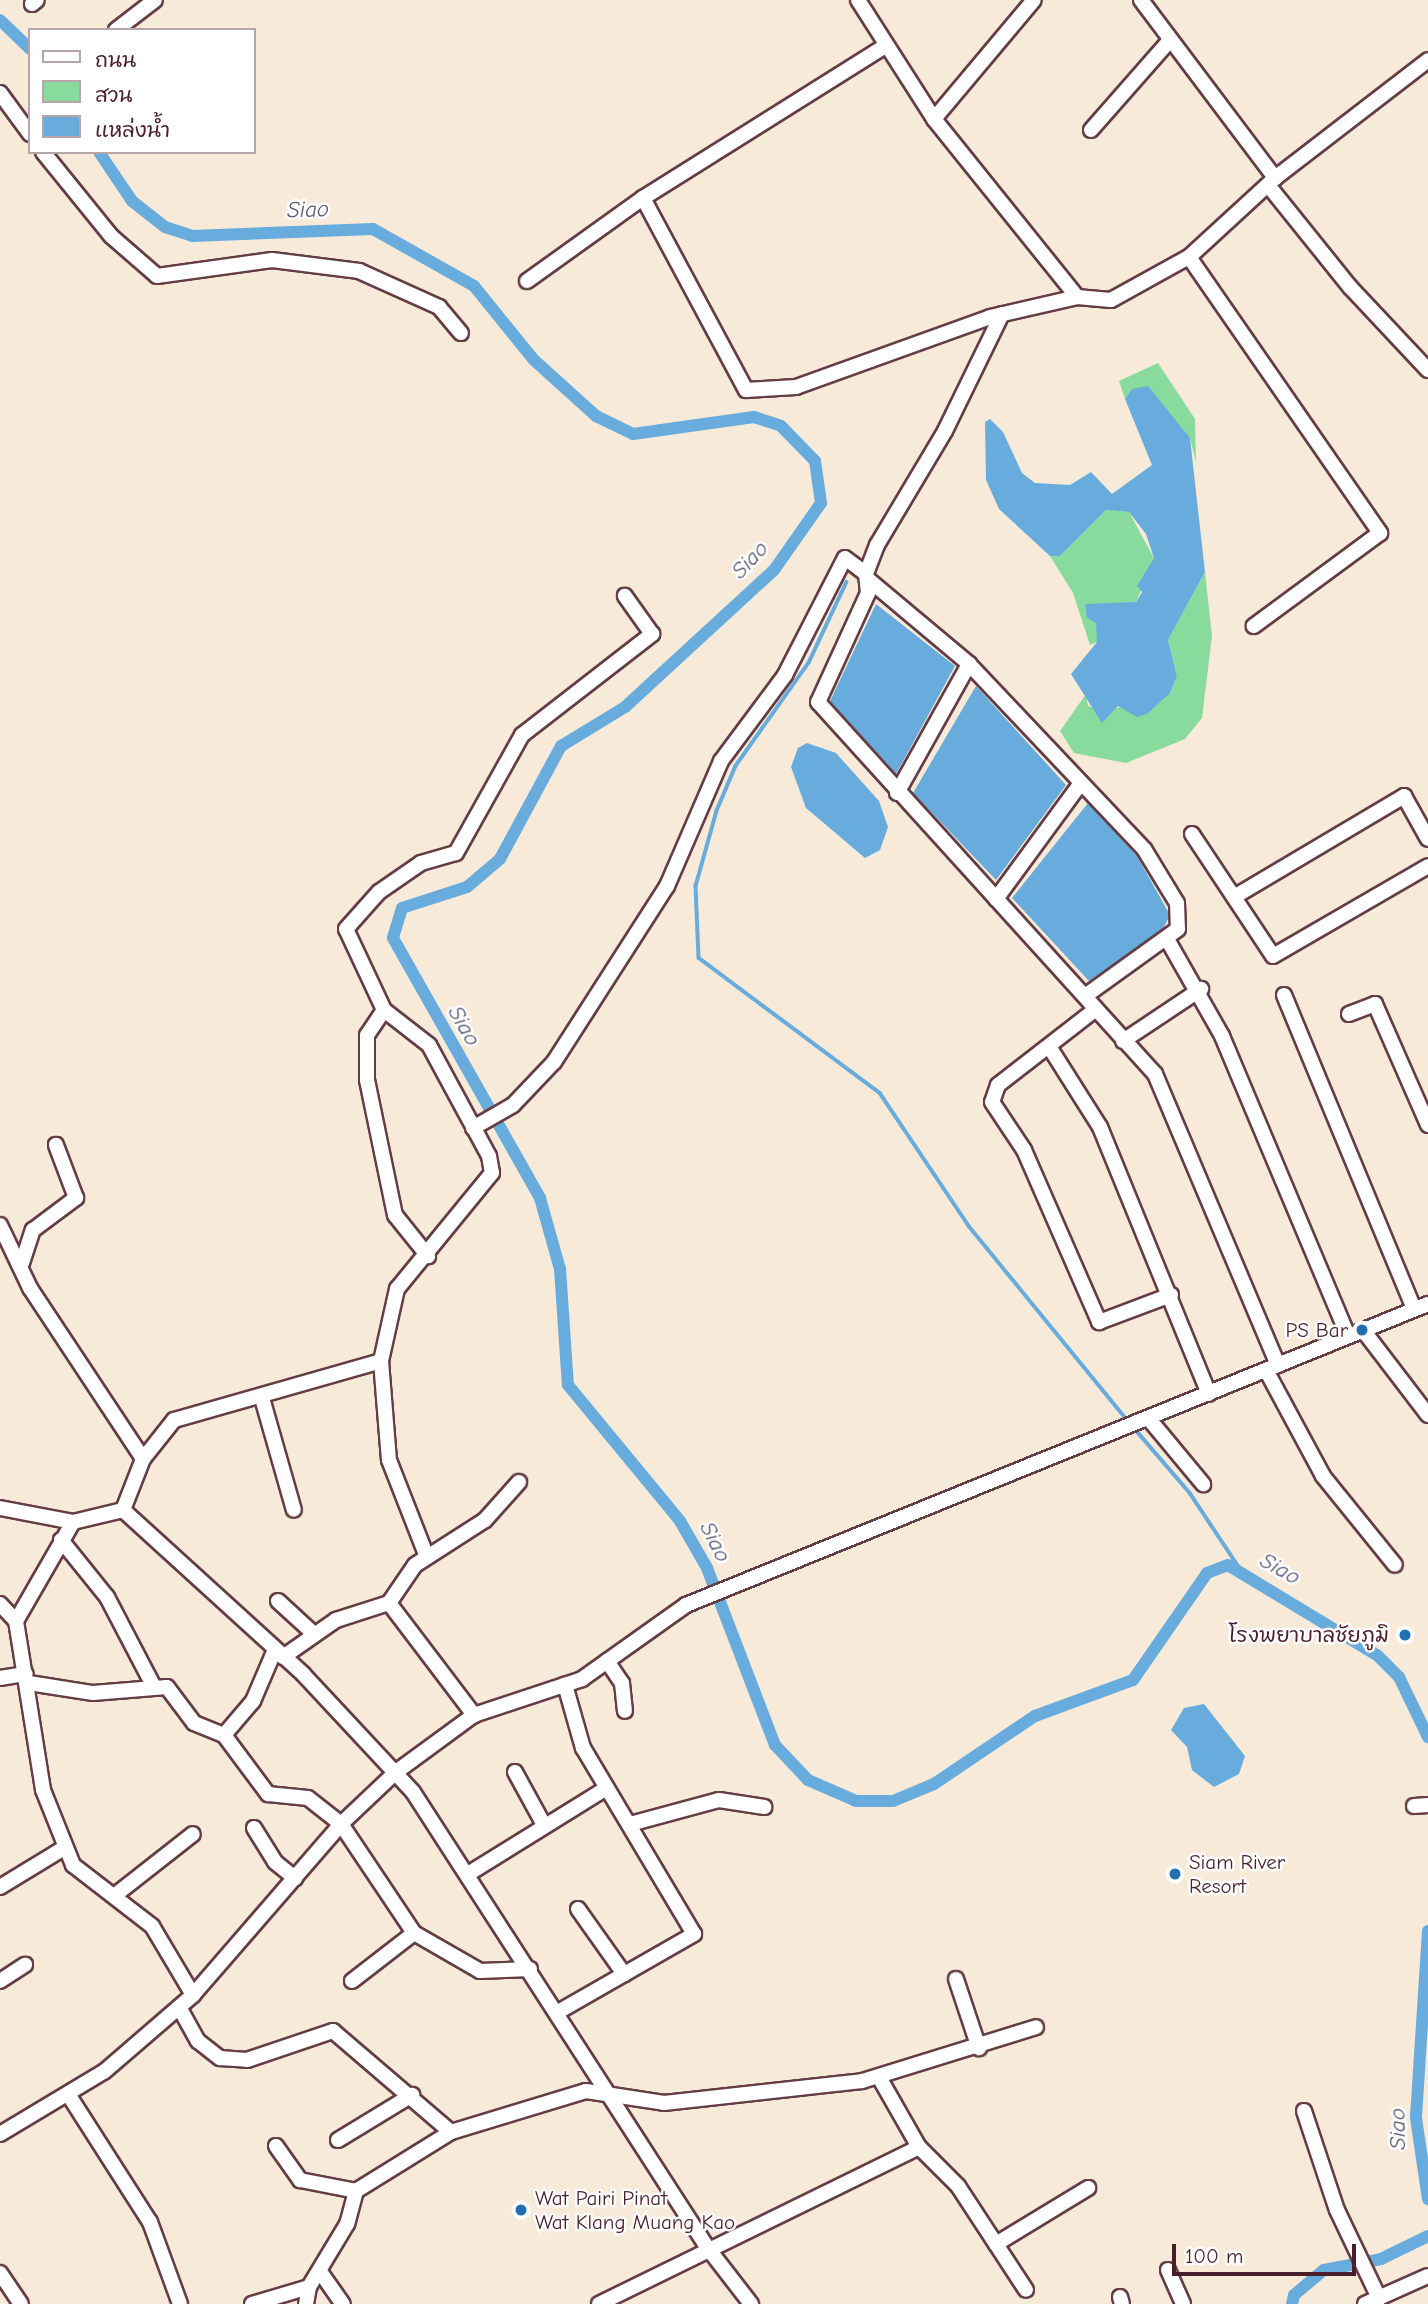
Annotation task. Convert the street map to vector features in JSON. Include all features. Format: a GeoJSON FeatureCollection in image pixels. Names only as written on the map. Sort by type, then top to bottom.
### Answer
{"type":"FeatureCollection","features":[{"type":"Feature","properties":{"kind":"street"},"geometry":{"type":"LineString","coordinates":[[119,28],[155,0]]}},
{"type":"Feature","properties":{"kind":"street"},"geometry":{"type":"LineString","coordinates":[[858,0],[934,119],[1077,297]]}},
{"type":"Feature","properties":{"kind":"street"},"geometry":{"type":"LineString","coordinates":[[934,119],[1034,0]]}},
{"type":"Feature","properties":{"kind":"street"},"geometry":{"type":"LineString","coordinates":[[1141,0],[1350,287],[1428,370]]}},
{"type":"Feature","properties":{"kind":"street"},"geometry":{"type":"LineString","coordinates":[[1091,130],[1170,40]]}},
{"type":"Feature","properties":{"kind":"street"},"geometry":{"type":"LineString","coordinates":[[527,281],[643,198],[886,46]]}},
{"type":"Feature","properties":{"kind":"street"},"geometry":{"type":"LineString","coordinates":[[643,198],[746,390],[796,387],[1002,314],[1077,297],[1111,300],[1189,257],[1272,181],[1428,60]]}},
{"type":"Feature","properties":{"kind":"street"},"geometry":{"type":"LineString","coordinates":[[0,93],[28,131]]}},
{"type":"Feature","properties":{"kind":"street"},"geometry":{"type":"LineString","coordinates":[[45,154],[118,244],[157,276],[272,260],[359,271],[439,307],[461,333]]}},
{"type":"Feature","properties":{"kind":"street"},"geometry":{"type":"LineString","coordinates":[[1189,257],[1380,533],[1254,626]]}},
{"type":"Feature","properties":{"kind":"street"},"geometry":{"type":"LineString","coordinates":[[1002,314],[862,571],[818,702],[897,793],[1155,1074],[1192,1150],[1272,1368],[1323,1476],[1395,1565]]}},
{"type":"Feature","properties":{"kind":"street"},"geometry":{"type":"LineString","coordinates":[[475,1126],[513,1105],[554,1062],[667,886],[721,761],[785,675],[845,558],[969,664],[1143,849],[1177,903],[1181,920],[1167,939],[1085,996]]}},
{"type":"Feature","properties":{"kind":"street"},"geometry":{"type":"LineString","coordinates":[[427,1557],[389,1460],[381,1362],[397,1289],[428,1256],[492,1173],[475,1126],[429,1045],[384,1010],[346,929],[379,892],[421,863],[456,853],[522,735],[652,634],[625,596]]}},
{"type":"Feature","properties":{"kind":"street"},"geometry":{"type":"LineString","coordinates":[[897,793],[969,664]]}},
{"type":"Feature","properties":{"kind":"street"},"geometry":{"type":"LineString","coordinates":[[996,899],[1081,783]]}},
{"type":"Feature","properties":{"kind":"street"},"geometry":{"type":"LineString","coordinates":[[1234,897],[1404,796],[1428,839]]}},
{"type":"Feature","properties":{"kind":"street"},"geometry":{"type":"LineString","coordinates":[[1192,834],[1273,956],[1428,866]]}},
{"type":"Feature","properties":{"kind":"street"},"geometry":{"type":"LineString","coordinates":[[1167,939],[1201,989],[1348,1336]]}},
{"type":"Feature","properties":{"kind":"street"},"geometry":{"type":"LineString","coordinates":[[1123,1041],[1201,989]]}},
{"type":"Feature","properties":{"kind":"street"},"geometry":{"type":"LineString","coordinates":[[0,2133],[68,2094],[194,1995],[341,1824],[396,1772],[474,1715],[565,1685],[607,1661],[686,1605],[1117,1432],[1421,1306],[1284,995]]}},
{"type":"Feature","properties":{"kind":"street"},"geometry":{"type":"LineString","coordinates":[[1349,1014],[1375,1004],[1428,1125]]}},
{"type":"Feature","properties":{"kind":"street"},"geometry":{"type":"LineString","coordinates":[[1096,1009],[1050,1048],[998,1085],[991,1098],[1024,1150],[1093,1315],[1104,1323],[1171,1295]]}},
{"type":"Feature","properties":{"kind":"street"},"geometry":{"type":"LineString","coordinates":[[384,1010],[367,1035],[367,1080],[395,1214],[428,1256]]}},
{"type":"Feature","properties":{"kind":"street"},"geometry":{"type":"LineString","coordinates":[[1050,1048],[1100,1127],[1171,1295],[1209,1394]]}},
{"type":"Feature","properties":{"kind":"street"},"geometry":{"type":"LineString","coordinates":[[22,1264],[33,1230],[76,1198],[56,1145]]}},
{"type":"Feature","properties":{"kind":"street"},"geometry":{"type":"LineString","coordinates":[[0,1225],[56,1332],[143,1459]]}},
{"type":"Feature","properties":{"kind":"street"},"geometry":{"type":"LineString","coordinates":[[1363,1330],[1428,1415]]}},
{"type":"Feature","properties":{"kind":"street"},"geometry":{"type":"LineString","coordinates":[[123,1510],[143,1459],[160,1433],[185,1414],[262,1398],[381,1362]]}},
{"type":"Feature","properties":{"kind":"street"},"geometry":{"type":"LineString","coordinates":[[262,1398],[294,1510]]}},
{"type":"Feature","properties":{"kind":"street"},"geometry":{"type":"LineString","coordinates":[[1144,1420],[1203,1484]]}},
{"type":"Feature","properties":{"kind":"street"},"geometry":{"type":"LineString","coordinates":[[224,1735],[253,1701],[278,1654],[314,1634],[389,1603],[427,1557],[485,1520],[519,1482]]}},
{"type":"Feature","properties":{"kind":"street"},"geometry":{"type":"LineString","coordinates":[[0,1508],[73,1522],[123,1510]]}},
{"type":"Feature","properties":{"kind":"street"},"geometry":{"type":"LineString","coordinates":[[123,1510],[278,1654],[396,1772],[468,1874],[707,2247],[751,2304]]}},
{"type":"Feature","properties":{"kind":"street"},"geometry":{"type":"LineString","coordinates":[[16,1621],[73,1522]]}},
{"type":"Feature","properties":{"kind":"street"},"geometry":{"type":"LineString","coordinates":[[61,1540],[107,1597],[154,1687]]}},
{"type":"Feature","properties":{"kind":"street"},"geometry":{"type":"LineString","coordinates":[[278,1601],[314,1634]]}},
{"type":"Feature","properties":{"kind":"street"},"geometry":{"type":"LineString","coordinates":[[389,1603],[474,1715]]}},
{"type":"Feature","properties":{"kind":"street"},"geometry":{"type":"LineString","coordinates":[[0,1604],[16,1621],[28,1679],[43,1790],[64,1848],[77,1870],[152,1926],[194,1995]]}},
{"type":"Feature","properties":{"kind":"street"},"geometry":{"type":"LineString","coordinates":[[607,1661],[622,1683],[625,1711]]}},
{"type":"Feature","properties":{"kind":"street"},"geometry":{"type":"LineString","coordinates":[[0,1678],[28,1679],[93,1693],[154,1687],[177,1695],[202,1730],[224,1735],[268,1794],[308,1798],[341,1824],[414,1933],[480,1971],[530,1969]]}},
{"type":"Feature","properties":{"kind":"street"},"geometry":{"type":"LineString","coordinates":[[558,2012],[694,1934],[630,1824],[605,1789],[583,1748],[565,1685]]}},
{"type":"Feature","properties":{"kind":"street"},"geometry":{"type":"LineString","coordinates":[[516,1772],[544,1825]]}},
{"type":"Feature","properties":{"kind":"street"},"geometry":{"type":"LineString","coordinates":[[468,1874],[605,1789]]}},
{"type":"Feature","properties":{"kind":"street"},"geometry":{"type":"LineString","coordinates":[[630,1824],[719,1800],[764,1807]]}},
{"type":"Feature","properties":{"kind":"street"},"geometry":{"type":"LineString","coordinates":[[254,1828],[275,1861],[295,1878]]}},
{"type":"Feature","properties":{"kind":"street"},"geometry":{"type":"LineString","coordinates":[[114,1896],[193,1834]]}},
{"type":"Feature","properties":{"kind":"street"},"geometry":{"type":"LineString","coordinates":[[0,1887],[64,1848]]}},
{"type":"Feature","properties":{"kind":"street"},"geometry":{"type":"LineString","coordinates":[[578,1909],[624,1974]]}},
{"type":"Feature","properties":{"kind":"street"},"geometry":{"type":"LineString","coordinates":[[352,1981],[414,1933]]}},
{"type":"Feature","properties":{"kind":"street"},"geometry":{"type":"LineString","coordinates":[[0,1981],[25,1965]]}},
{"type":"Feature","properties":{"kind":"street"},"geometry":{"type":"LineString","coordinates":[[956,1979],[979,2048]]}},
{"type":"Feature","properties":{"kind":"street"},"geometry":{"type":"LineString","coordinates":[[179,2007],[198,2041],[220,2058],[247,2060],[333,2031],[412,2095],[451,2132]]}},
{"type":"Feature","properties":{"kind":"street"},"geometry":{"type":"LineString","coordinates":[[276,2146],[300,2180],[356,2190],[451,2132],[540,2100],[607,2092],[664,2103],[879,2077],[979,2048],[1036,2026]]}},
{"type":"Feature","properties":{"kind":"street"},"geometry":{"type":"LineString","coordinates":[[879,2077],[919,2147],[958,2186],[1026,2290]]}},
{"type":"Feature","properties":{"kind":"street"},"geometry":{"type":"LineString","coordinates":[[68,2094],[150,2222],[180,2304]]}},
{"type":"Feature","properties":{"kind":"street"},"geometry":{"type":"LineString","coordinates":[[338,2140],[412,2095]]}},
{"type":"Feature","properties":{"kind":"street"},"geometry":{"type":"LineString","coordinates":[[1304,2111],[1337,2210],[1355,2241],[1379,2298]]}},
{"type":"Feature","properties":{"kind":"street"},"geometry":{"type":"LineString","coordinates":[[599,2304],[707,2247],[919,2147]]}},
{"type":"Feature","properties":{"kind":"street"},"geometry":{"type":"LineString","coordinates":[[996,2244],[1088,2188]]}},
{"type":"Feature","properties":{"kind":"street"},"geometry":{"type":"LineString","coordinates":[[306,2304],[309,2287],[321,2273],[347,2224],[356,2190]]}},
{"type":"Feature","properties":{"kind":"street"},"geometry":{"type":"LineString","coordinates":[[1168,2270],[1183,2304]]}},
{"type":"Feature","properties":{"kind":"street"},"geometry":{"type":"LineString","coordinates":[[0,2273],[21,2304]]}},
{"type":"Feature","properties":{"kind":"street"},"geometry":{"type":"LineString","coordinates":[[321,2273],[344,2304]]}},
{"type":"Feature","properties":{"kind":"street"},"geometry":{"type":"LineString","coordinates":[[1365,2304],[1428,2276]]}},
{"type":"Feature","properties":{"kind":"street"},"geometry":{"type":"LineString","coordinates":[[253,2304],[309,2287]]}},
{"type":"Feature","properties":{"kind":"green space"},"geometry":{"type":"Polygon","coordinates":[[[1158,363],[1195,419],[1196,462],[1190,438],[1132,389],[1125,399],[1119,381],[1158,363]]]}},
{"type":"Feature","properties":{"kind":"green space"},"geometry":{"type":"Polygon","coordinates":[[[1106,510],[1129,512],[1154,558],[1136,602],[1102,605],[1097,642],[1090,645],[1073,593],[1050,556],[1060,556],[1106,510]]]}},
{"type":"Feature","properties":{"kind":"green space"},"geometry":{"type":"Polygon","coordinates":[[[1205,572],[1212,636],[1202,718],[1185,739],[1126,763],[1074,753],[1060,731],[1086,694],[1088,706],[1106,711],[1170,693],[1177,676],[1168,640],[1205,572]]]}},
{"type":"Feature","properties":{"kind":"water"},"geometry":{"type":"Polygon","coordinates":[[[1148,386],[1190,438],[1205,572],[1168,640],[1177,676],[1170,693],[1147,714],[1137,717],[1118,706],[1102,723],[1071,674],[1097,642],[1096,623],[1087,618],[1085,604],[1136,602],[1142,592],[1137,586],[1154,558],[1146,534],[1129,512],[1106,510],[1060,556],[1050,556],[999,509],[986,480],[985,422],[990,419],[1003,432],[1022,473],[1035,483],[1070,485],[1091,472],[1112,494],[1152,465],[1125,399],[1132,389],[1148,386]]]}},
{"type":"Feature","properties":{"kind":"water"},"geometry":{"type":"Polygon","coordinates":[[[876,604],[955,666],[896,774],[830,701],[876,604]]]}},
{"type":"Feature","properties":{"kind":"water"},"geometry":{"type":"Polygon","coordinates":[[[976,686],[1066,785],[996,880],[913,793],[976,686]]]}},
{"type":"Feature","properties":{"kind":"water"},"geometry":{"type":"Polygon","coordinates":[[[807,743],[836,753],[879,801],[888,827],[880,850],[865,858],[806,808],[791,767],[798,748],[807,743]]]}},
{"type":"Feature","properties":{"kind":"water"},"geometry":{"type":"Polygon","coordinates":[[[1088,803],[1137,856],[1170,915],[1162,931],[1089,981],[1012,898],[1088,803]]]}},
{"type":"Feature","properties":{"kind":"water"},"geometry":{"type":"Polygon","coordinates":[[[1204,1704],[1245,1756],[1239,1774],[1214,1787],[1192,1770],[1187,1747],[1171,1730],[1184,1708],[1204,1704]]]}},
{"type":"Feature","properties":{"kind":"waterway","name":"Siao"},"geometry":{"type":"LineString","coordinates":[[0,20],[28,47]]}},
{"type":"Feature","properties":{"kind":"waterway","name":"Siao"},"geometry":{"type":"LineString","coordinates":[[100,154],[132,201],[165,227],[192,236],[373,229],[474,286],[534,360],[596,416],[633,434],[754,417],[781,426],[815,461],[821,503],[774,570],[625,707],[561,746],[500,859],[467,887],[402,908],[393,938],[540,1198],[560,1269],[568,1385],[680,1521],[707,1568],[775,1745],[808,1780],[856,1801],[893,1801],[934,1784],[1035,1716],[1133,1680],[1207,1573],[1228,1565],[1378,1656],[1399,1677],[1428,1737]]}},
{"type":"Feature","properties":{"kind":"waterway"},"geometry":{"type":"LineString","coordinates":[[847,582],[809,663],[736,766],[717,811],[696,886],[699,958],[880,1093],[969,1226],[1128,1421]]}},
{"type":"Feature","properties":{"kind":"waterway"},"geometry":{"type":"LineString","coordinates":[[1135,1429],[1190,1493],[1239,1567]]}},
{"type":"Feature","properties":{"kind":"waterway","name":"Siao"},"geometry":{"type":"LineString","coordinates":[[1428,1931],[1416,2118],[1428,2199]]}},
{"type":"Feature","properties":{"kind":"waterway","name":"Siao"},"geometry":{"type":"LineString","coordinates":[[1292,2304],[1294,2295],[1324,2270],[1381,2259],[1428,2236]]}},
{"type":"Feature","properties":{"kind":"place","name":"PS Bar"},"geometry":{"type":"Point","coordinates":[1362,1330]}},
{"type":"Feature","properties":{"kind":"place","name":"โรงพยาบาลชัยภูมิ"},"geometry":{"type":"Point","coordinates":[1405,1635]}},
{"type":"Feature","properties":{"kind":"place","name":"Siam River Resort"},"geometry":{"type":"Point","coordinates":[1175,1874]}},
{"type":"Feature","properties":{"kind":"place","name":"Wat Pairi Pinat Wat Klang Muang Kao"},"geometry":{"type":"Point","coordinates":[521,2210]}}]}
